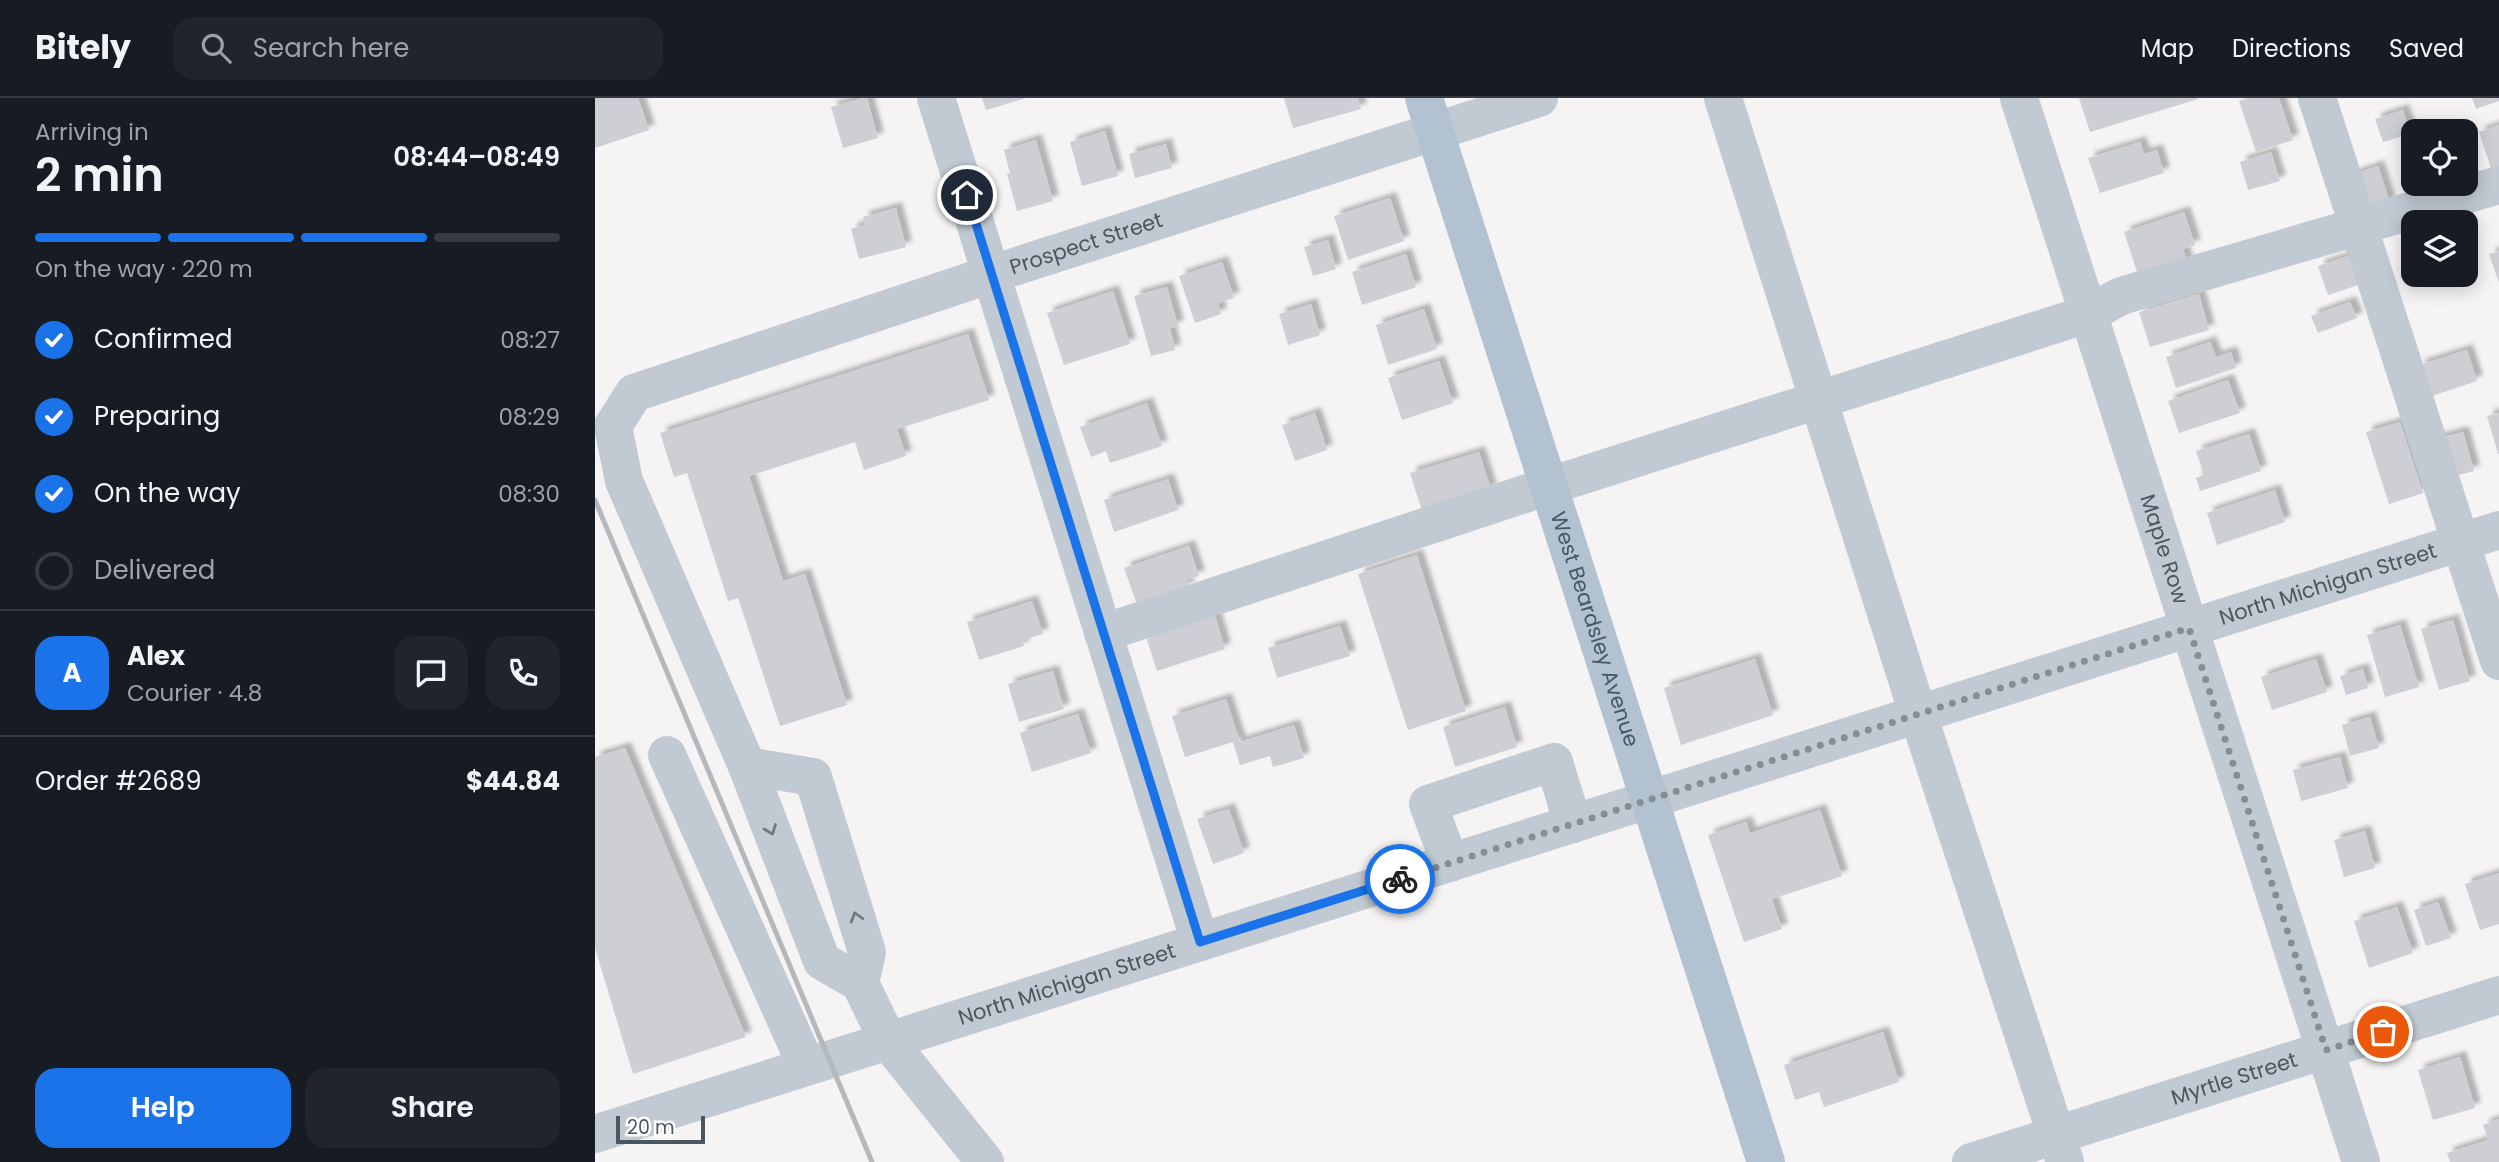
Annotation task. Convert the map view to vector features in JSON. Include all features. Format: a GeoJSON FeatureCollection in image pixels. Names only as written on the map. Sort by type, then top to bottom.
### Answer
{"type":"FeatureCollection","features":[{"type":"Feature","properties":{"kind":"main road","name":"West Beardsley Avenue"},"geometry":{"type":"LineString","coordinates":[[1429,115],[1766,1162]]}},
{"type":"Feature","properties":{"kind":"street"},"geometry":{"type":"LineString","coordinates":[[936,98],[1200,942]]}},
{"type":"Feature","properties":{"kind":"street","name":"Prospect Street"},"geometry":{"type":"LineString","coordinates":[[747,766],[624,481],[613,426],[634,393],[992,274],[1429,115],[1539,98]]}},
{"type":"Feature","properties":{"kind":"street"},"geometry":{"type":"LineString","coordinates":[[1723,98],[1918,714],[2061,1149]]}},
{"type":"Feature","properties":{"kind":"street","name":"Maple Row"},"geometry":{"type":"LineString","coordinates":[[2019,98],[2361,1162]]}},
{"type":"Feature","properties":{"kind":"street"},"geometry":{"type":"LineString","coordinates":[[2317,98],[2499,661]]}},
{"type":"Feature","properties":{"kind":"street"},"geometry":{"type":"LineString","coordinates":[[1104,633],[1549,486],[2088,314],[2121,296],[2499,185]]}},
{"type":"Feature","properties":{"kind":"street","name":"North Michigan Street"},"geometry":{"type":"LineString","coordinates":[[595,1134],[2499,530]]}},
{"type":"Feature","properties":{"kind":"street"},"geometry":{"type":"LineString","coordinates":[[667,755],[807,1067]]}},
{"type":"Feature","properties":{"kind":"street"},"geometry":{"type":"LineString","coordinates":[[1450,863],[1428,804],[1554,762],[1573,824]]}},
{"type":"Feature","properties":{"kind":"street"},"geometry":{"type":"LineString","coordinates":[[747,766],[813,778],[867,952],[860,983]]}},
{"type":"Feature","properties":{"kind":"street"},"geometry":{"type":"LineString","coordinates":[[747,766],[822,961],[860,983],[888,1041],[985,1162]]}},
{"type":"Feature","properties":{"kind":"street","name":"Myrtle Street"},"geometry":{"type":"LineString","coordinates":[[1971,1162],[2061,1149],[2326,1050],[2499,995]]}},
{"type":"Feature","properties":{"kind":"building"},"geometry":{"type":"Polygon","coordinates":[[[595,98],[638,98],[649,130],[595,148],[595,98]]]}},
{"type":"Feature","properties":{"kind":"building"},"geometry":{"type":"Polygon","coordinates":[[[867,98],[878,138],[843,148],[831,107],[867,98]]]}},
{"type":"Feature","properties":{"kind":"building"},"geometry":{"type":"Polygon","coordinates":[[[982,98],[1023,98],[1023,99],[986,110],[982,98]]]}},
{"type":"Feature","properties":{"kind":"building"},"geometry":{"type":"Polygon","coordinates":[[[1284,98],[1358,98],[1361,109],[1293,128],[1284,98]]]}},
{"type":"Feature","properties":{"kind":"building"},"geometry":{"type":"Polygon","coordinates":[[[2079,98],[2198,98],[2198,99],[2090,132],[2079,98]]]}},
{"type":"Feature","properties":{"kind":"building"},"geometry":{"type":"Polygon","coordinates":[[[2250,98],[2279,98],[2293,140],[2256,152],[2239,101],[2250,98]]]}},
{"type":"Feature","properties":{"kind":"building"},"geometry":{"type":"Polygon","coordinates":[[[2472,98],[2499,98],[2499,101],[2476,109],[2472,98]]]}},
{"type":"Feature","properties":{"kind":"building"},"geometry":{"type":"Polygon","coordinates":[[[2403,110],[2406,119],[2401,119],[2401,137],[2383,142],[2375,119],[2403,110]]]}},
{"type":"Feature","properties":{"kind":"building"},"geometry":{"type":"Polygon","coordinates":[[[2499,125],[2499,168],[2492,171],[2479,132],[2499,125]]]}},
{"type":"Feature","properties":{"kind":"building"},"geometry":{"type":"Polygon","coordinates":[[[1105,131],[1118,176],[1082,186],[1070,142],[1105,131]]]}},
{"type":"Feature","properties":{"kind":"building"},"geometry":{"type":"Polygon","coordinates":[[[1036,140],[1053,201],[1017,211],[1004,150],[1036,140]]]}},
{"type":"Feature","properties":{"kind":"building"},"geometry":{"type":"Polygon","coordinates":[[[2140,142],[2144,154],[2157,150],[2164,173],[2100,193],[2088,158],[2140,142]]]}},
{"type":"Feature","properties":{"kind":"building"},"geometry":{"type":"Polygon","coordinates":[[[1166,144],[1172,168],[1135,178],[1129,154],[1166,144]]]}},
{"type":"Feature","properties":{"kind":"building"},"geometry":{"type":"Polygon","coordinates":[[[2271,152],[2280,181],[2248,190],[2240,162],[2271,152]]]}},
{"type":"Feature","properties":{"kind":"building"},"geometry":{"type":"Polygon","coordinates":[[[2378,166],[2390,203],[2361,212],[2349,176],[2378,166]]]}},
{"type":"Feature","properties":{"kind":"building"},"geometry":{"type":"Polygon","coordinates":[[[1390,198],[1404,241],[1348,260],[1334,216],[1390,198]]]}},
{"type":"Feature","properties":{"kind":"building"},"geometry":{"type":"Polygon","coordinates":[[[896,208],[906,247],[859,259],[851,229],[865,225],[863,217],[896,208]]]}},
{"type":"Feature","properties":{"kind":"building"},"geometry":{"type":"Polygon","coordinates":[[[2184,212],[2195,245],[2183,249],[2188,265],[2140,281],[2124,232],[2184,212]]]}},
{"type":"Feature","properties":{"kind":"building"},"geometry":{"type":"Polygon","coordinates":[[[1328,240],[1336,269],[1313,276],[1304,247],[1328,240]]]}},
{"type":"Feature","properties":{"kind":"building"},"geometry":{"type":"Polygon","coordinates":[[[2499,251],[2499,283],[2489,254],[2499,251]]]}},
{"type":"Feature","properties":{"kind":"building"},"geometry":{"type":"Polygon","coordinates":[[[1406,254],[1416,287],[1362,305],[1352,272],[1406,254]]]}},
{"type":"Feature","properties":{"kind":"building"},"geometry":{"type":"Polygon","coordinates":[[[2351,255],[2361,284],[2328,295],[2318,266],[2351,255]]]}},
{"type":"Feature","properties":{"kind":"building"},"geometry":{"type":"Polygon","coordinates":[[[1222,262],[1234,298],[1218,303],[1221,314],[1195,323],[1179,276],[1222,262]]]}},
{"type":"Feature","properties":{"kind":"building"},"geometry":{"type":"Polygon","coordinates":[[[1167,287],[1178,326],[1170,328],[1175,350],[1151,356],[1134,296],[1167,287]]]}},
{"type":"Feature","properties":{"kind":"building"},"geometry":{"type":"Polygon","coordinates":[[[1113,291],[1130,344],[1064,365],[1047,313],[1113,291]]]}},
{"type":"Feature","properties":{"kind":"building"},"geometry":{"type":"Polygon","coordinates":[[[2199,294],[2209,330],[2150,347],[2139,312],[2199,294]]]}},
{"type":"Feature","properties":{"kind":"building"},"geometry":{"type":"Polygon","coordinates":[[[2350,302],[2357,318],[2318,333],[2311,316],[2350,302]]]}},
{"type":"Feature","properties":{"kind":"building"},"geometry":{"type":"Polygon","coordinates":[[[1311,304],[1320,335],[1288,345],[1279,314],[1311,304]]]}},
{"type":"Feature","properties":{"kind":"building"},"geometry":{"type":"Polygon","coordinates":[[[1424,309],[1437,349],[1388,365],[1376,325],[1424,309]]]}},
{"type":"Feature","properties":{"kind":"building"},"geometry":{"type":"Polygon","coordinates":[[[968,334],[989,400],[897,429],[906,456],[864,470],[855,442],[749,476],[783,581],[805,574],[847,705],[780,726],[738,598],[728,601],[687,473],[674,477],[660,433],[968,334]]]}},
{"type":"Feature","properties":{"kind":"building"},"geometry":{"type":"Polygon","coordinates":[[[2210,342],[2216,357],[2231,352],[2236,368],[2176,388],[2166,357],[2210,342]]]}},
{"type":"Feature","properties":{"kind":"building"},"geometry":{"type":"Polygon","coordinates":[[[2467,350],[2477,381],[2429,397],[2419,365],[2467,350]]]}},
{"type":"Feature","properties":{"kind":"building"},"geometry":{"type":"Polygon","coordinates":[[[1439,361],[1453,403],[1402,420],[1388,378],[1439,361]]]}},
{"type":"Feature","properties":{"kind":"building"},"geometry":{"type":"Polygon","coordinates":[[[2228,380],[2240,413],[2179,433],[2168,401],[2228,380]]]}},
{"type":"Feature","properties":{"kind":"building"},"geometry":{"type":"Polygon","coordinates":[[[1147,403],[1162,446],[1110,463],[1106,451],[1091,457],[1080,427],[1147,403]]]}},
{"type":"Feature","properties":{"kind":"building"},"geometry":{"type":"Polygon","coordinates":[[[1315,413],[1327,450],[1295,461],[1282,425],[1315,413]]]}},
{"type":"Feature","properties":{"kind":"building"},"geometry":{"type":"Polygon","coordinates":[[[2499,413],[2499,454],[2498,454],[2487,416],[2499,413]]]}},
{"type":"Feature","properties":{"kind":"building"},"geometry":{"type":"Polygon","coordinates":[[[2400,422],[2423,493],[2389,504],[2366,432],[2400,422]]]}},
{"type":"Feature","properties":{"kind":"building"},"geometry":{"type":"Polygon","coordinates":[[[2463,432],[2474,471],[2447,478],[2436,439],[2463,432]]]}},
{"type":"Feature","properties":{"kind":"building"},"geometry":{"type":"Polygon","coordinates":[[[2249,434],[2261,471],[2200,491],[2196,478],[2204,475],[2196,451],[2249,434]]]}},
{"type":"Feature","properties":{"kind":"building"},"geometry":{"type":"Polygon","coordinates":[[[1479,452],[1491,490],[1422,511],[1410,473],[1479,452]]]}},
{"type":"Feature","properties":{"kind":"building"},"geometry":{"type":"Polygon","coordinates":[[[1168,479],[1178,510],[1114,532],[1104,500],[1168,479]]]}},
{"type":"Feature","properties":{"kind":"building"},"geometry":{"type":"Polygon","coordinates":[[[2275,490],[2285,522],[2217,545],[2207,513],[2275,490]]]}},
{"type":"Feature","properties":{"kind":"building"},"geometry":{"type":"Polygon","coordinates":[[[1189,546],[1199,576],[1186,580],[1189,587],[1137,604],[1124,568],[1189,546]]]}},
{"type":"Feature","properties":{"kind":"building"},"geometry":{"type":"Polygon","coordinates":[[[1417,555],[1466,711],[1408,730],[1358,574],[1417,555]]]}},
{"type":"Feature","properties":{"kind":"building"},"geometry":{"type":"Polygon","coordinates":[[[1032,601],[1043,634],[1023,640],[1024,646],[979,660],[967,622],[1032,601]]]}},
{"type":"Feature","properties":{"kind":"building"},"geometry":{"type":"Polygon","coordinates":[[[1214,612],[1225,649],[1157,671],[1145,634],[1214,612]]]}},
{"type":"Feature","properties":{"kind":"building"},"geometry":{"type":"Polygon","coordinates":[[[2453,620],[2470,681],[2439,690],[2421,629],[2453,620]]]}},
{"type":"Feature","properties":{"kind":"building"},"geometry":{"type":"Polygon","coordinates":[[[2400,625],[2419,687],[2385,697],[2367,635],[2400,625]]]}},
{"type":"Feature","properties":{"kind":"building"},"geometry":{"type":"Polygon","coordinates":[[[1340,626],[1350,656],[1277,678],[1268,648],[1340,626]]]}},
{"type":"Feature","properties":{"kind":"building"},"geometry":{"type":"Polygon","coordinates":[[[1755,659],[1773,715],[1681,745],[1664,688],[1755,659]]]}},
{"type":"Feature","properties":{"kind":"building"},"geometry":{"type":"Polygon","coordinates":[[[2316,659],[2327,692],[2272,710],[2261,677],[2316,659]]]}},
{"type":"Feature","properties":{"kind":"building"},"geometry":{"type":"Polygon","coordinates":[[[2363,669],[2368,688],[2346,695],[2340,676],[2363,669]]]}},
{"type":"Feature","properties":{"kind":"building"},"geometry":{"type":"Polygon","coordinates":[[[1053,671],[1064,709],[1019,722],[1008,684],[1053,671]]]}},
{"type":"Feature","properties":{"kind":"building"},"geometry":{"type":"Polygon","coordinates":[[[1226,699],[1240,742],[1294,725],[1304,758],[1273,767],[1270,756],[1240,765],[1233,742],[1185,757],[1172,716],[1226,699]]]}},
{"type":"Feature","properties":{"kind":"building"},"geometry":{"type":"Polygon","coordinates":[[[1505,707],[1517,747],[1455,767],[1443,727],[1505,707]]]}},
{"type":"Feature","properties":{"kind":"building"},"geometry":{"type":"Polygon","coordinates":[[[1078,714],[1091,753],[1032,772],[1020,733],[1078,714]]]}},
{"type":"Feature","properties":{"kind":"building"},"geometry":{"type":"Polygon","coordinates":[[[2370,717],[2379,748],[2350,756],[2342,725],[2370,717]]]}},
{"type":"Feature","properties":{"kind":"building"},"geometry":{"type":"Polygon","coordinates":[[[625,748],[746,1037],[633,1074],[595,948],[595,757],[625,748]]]}},
{"type":"Feature","properties":{"kind":"building"},"geometry":{"type":"Polygon","coordinates":[[[2340,757],[2348,788],[2301,801],[2293,770],[2340,757]]]}},
{"type":"Feature","properties":{"kind":"building"},"geometry":{"type":"Polygon","coordinates":[[[1229,809],[1244,853],[1213,864],[1197,819],[1229,809]]]}},
{"type":"Feature","properties":{"kind":"building"},"geometry":{"type":"Polygon","coordinates":[[[1820,810],[1842,876],[1772,899],[1782,929],[1744,942],[1708,835],[1746,822],[1750,833],[1820,810]]]}},
{"type":"Feature","properties":{"kind":"building"},"geometry":{"type":"Polygon","coordinates":[[[2365,831],[2375,868],[2344,877],[2334,840],[2365,831]]]}},
{"type":"Feature","properties":{"kind":"building"},"geometry":{"type":"Polygon","coordinates":[[[2499,873],[2499,924],[2480,930],[2465,884],[2499,873]]]}},
{"type":"Feature","properties":{"kind":"building"},"geometry":{"type":"Polygon","coordinates":[[[2438,902],[2451,938],[2426,946],[2414,910],[2438,902]]]}},
{"type":"Feature","properties":{"kind":"building"},"geometry":{"type":"Polygon","coordinates":[[[2397,907],[2413,953],[2369,968],[2354,921],[2397,907]]]}},
{"type":"Feature","properties":{"kind":"building"},"geometry":{"type":"Polygon","coordinates":[[[1883,1032],[1899,1082],[1824,1107],[1819,1092],[1795,1100],[1784,1065],[1883,1032]]]}},
{"type":"Feature","properties":{"kind":"building"},"geometry":{"type":"Polygon","coordinates":[[[2460,1057],[2475,1108],[2433,1120],[2418,1070],[2460,1057]]]}},
{"type":"Feature","properties":{"kind":"building"},"geometry":{"type":"Polygon","coordinates":[[[2499,1119],[2499,1162],[2450,1162],[2447,1153],[2488,1140],[2483,1125],[2499,1119]]]}},
{"type":"Feature","properties":{"kind":"railway"},"geometry":{"type":"LineString","coordinates":[[595,500],[872,1162]]}},
{"type":"Feature","properties":{"kind":"way so far"},"geometry":{"type":"LineString","coordinates":[[1400,879],[2189,628],[2326,1050],[2383,1032]]}},
{"type":"Feature","properties":{"kind":"route"},"geometry":{"type":"LineString","coordinates":[[967,195],[1200,942],[1400,879]]}}]}
